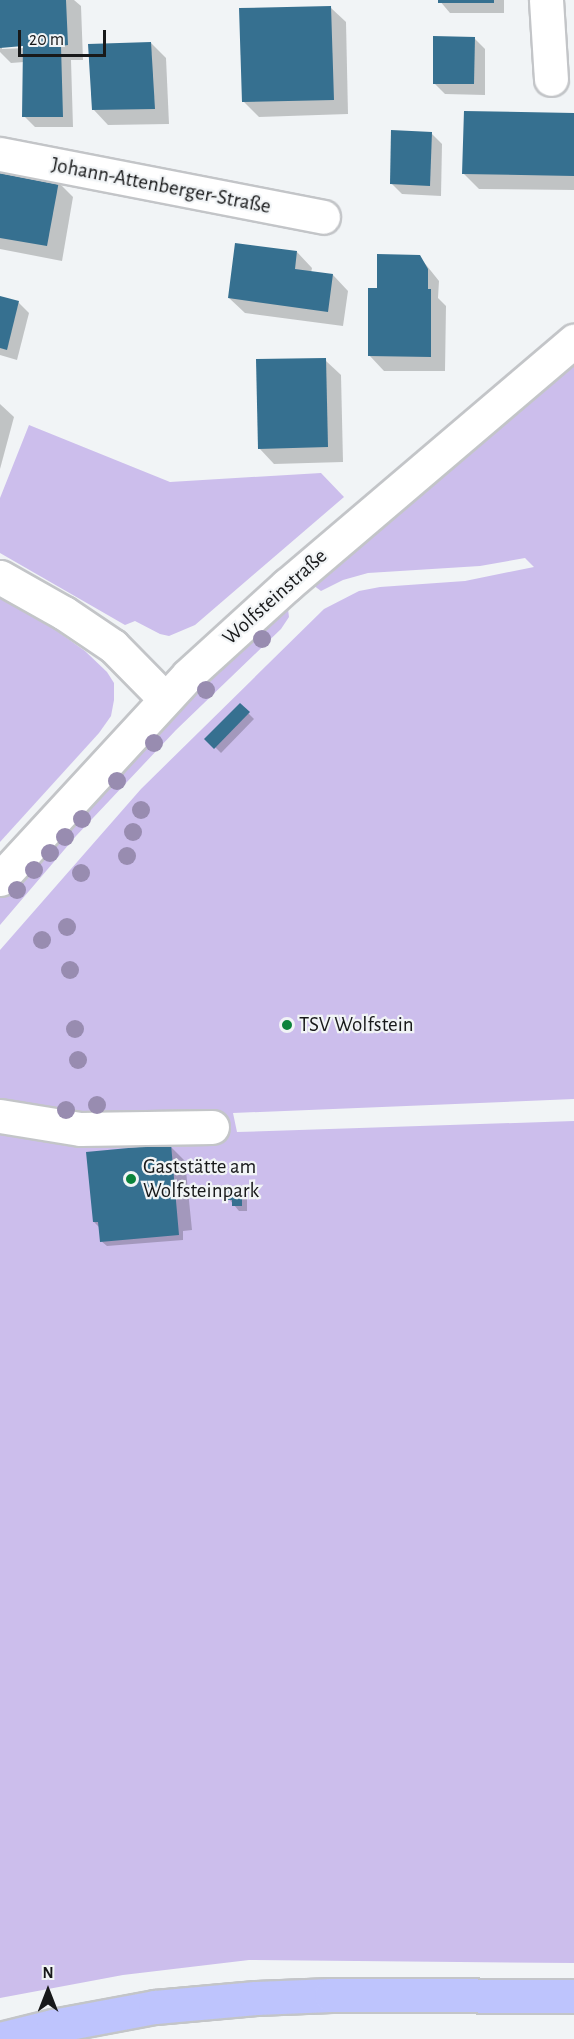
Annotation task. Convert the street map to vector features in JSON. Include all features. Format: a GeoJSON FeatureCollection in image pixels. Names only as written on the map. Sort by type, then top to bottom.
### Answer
{"type":"FeatureCollection","features":[{"type":"Feature","properties":{"kind":"main road"},"geometry":{"type":"LineString","coordinates":[[0,2039],[53,2025],[155,2007],[256,1998],[331,1995],[574,1996]]}},
{"type":"Feature","properties":{"kind":"street"},"geometry":{"type":"LineString","coordinates":[[546,0],[551,79]]}},
{"type":"Feature","properties":{"kind":"street","name":"Johann-Attenberger-Straße"},"geometry":{"type":"LineString","coordinates":[[0,154],[323,217]]}},
{"type":"Feature","properties":{"kind":"street","name":"Wolfsteinstraße"},"geometry":{"type":"LineString","coordinates":[[0,879],[165,699],[287,585],[574,341]]}},
{"type":"Feature","properties":{"kind":"street"},"geometry":{"type":"LineString","coordinates":[[0,577],[64,613],[112,646],[165,699]]}},
{"type":"Feature","properties":{"kind":"street"},"geometry":{"type":"LineString","coordinates":[[0,1116],[80,1129],[212,1127]]}},
{"type":"Feature","properties":{"kind":"shaded area"},"geometry":{"type":"Polygon","coordinates":[[[574,365],[574,1099],[233,1113],[237,1132],[574,1121],[574,1963],[249,1960],[123,1975],[0,1998],[0,950],[141,789],[324,609],[359,591],[380,587],[465,581],[534,567],[525,558],[480,566],[368,573],[343,580],[321,591],[313,585],[574,365]]]}},
{"type":"Feature","properties":{"kind":"shaded area"},"geometry":{"type":"Polygon","coordinates":[[[29,425],[170,482],[321,473],[344,497],[195,625],[169,636],[160,634],[135,621],[125,625],[0,553],[0,498],[29,425]]]}},
{"type":"Feature","properties":{"kind":"shaded area"},"geometry":{"type":"Polygon","coordinates":[[[0,593],[85,651],[107,672],[114,683],[114,700],[111,716],[99,733],[0,842],[0,593]]]}},
{"type":"Feature","properties":{"kind":"shaded area"},"geometry":{"type":"Polygon","coordinates":[[[285,606],[289,617],[281,629],[176,730],[76,836],[0,925],[0,898],[42,849],[166,718],[285,606]]]}},
{"type":"Feature","properties":{"kind":"building"},"geometry":{"type":"Polygon","coordinates":[[[0,0],[66,0],[68,45],[61,46],[63,117],[22,117],[23,46],[0,48],[0,0]]]}},
{"type":"Feature","properties":{"kind":"building"},"geometry":{"type":"Polygon","coordinates":[[[438,0],[494,0],[494,3],[438,3],[438,0]]]}},
{"type":"Feature","properties":{"kind":"building"},"geometry":{"type":"Polygon","coordinates":[[[331,6],[334,100],[242,102],[239,8],[331,6]]]}},
{"type":"Feature","properties":{"kind":"building"},"geometry":{"type":"Polygon","coordinates":[[[433,36],[475,37],[474,84],[433,84],[433,36]]]}},
{"type":"Feature","properties":{"kind":"building"},"geometry":{"type":"Polygon","coordinates":[[[151,42],[155,109],[92,110],[88,44],[151,42]]]}},
{"type":"Feature","properties":{"kind":"building"},"geometry":{"type":"Polygon","coordinates":[[[464,111],[574,113],[574,176],[462,174],[464,111]]]}},
{"type":"Feature","properties":{"kind":"building"},"geometry":{"type":"Polygon","coordinates":[[[391,130],[432,132],[430,186],[390,184],[391,130]]]}},
{"type":"Feature","properties":{"kind":"building"},"geometry":{"type":"Polygon","coordinates":[[[0,169],[59,181],[47,246],[0,238],[0,169]]]}},
{"type":"Feature","properties":{"kind":"building"},"geometry":{"type":"Polygon","coordinates":[[[235,243],[297,251],[295,269],[333,274],[328,312],[228,298],[235,243]]]}},
{"type":"Feature","properties":{"kind":"building"},"geometry":{"type":"Polygon","coordinates":[[[377,254],[420,255],[428,269],[428,289],[431,289],[431,357],[368,356],[368,288],[377,288],[377,254]]]}},
{"type":"Feature","properties":{"kind":"building"},"geometry":{"type":"Polygon","coordinates":[[[0,296],[19,301],[7,350],[0,348],[0,296]]]}},
{"type":"Feature","properties":{"kind":"building"},"geometry":{"type":"Polygon","coordinates":[[[326,358],[328,447],[258,449],[256,359],[326,358]]]}},
{"type":"Feature","properties":{"kind":"building"},"geometry":{"type":"Polygon","coordinates":[[[240,703],[250,712],[214,749],[204,739],[240,703]]]}},
{"type":"Feature","properties":{"kind":"building","name":"Gaststätte am Wolfsteinpark"},"geometry":{"type":"Polygon","coordinates":[[[171,1144],[179,1235],[100,1242],[98,1222],[93,1222],[86,1152],[171,1144]]]}},
{"type":"Feature","properties":{"kind":"building"},"geometry":{"type":"Polygon","coordinates":[[[242,1187],[242,1206],[232,1206],[232,1200],[227,1200],[227,1188],[242,1187]]]}},
{"type":"Feature","properties":{"kind":"place","name":"TSV Wolfstein"},"geometry":{"type":"Point","coordinates":[287,1025]}},
{"type":"Feature","properties":{"kind":"place","name":"Gaststätte am Wolfsteinpark"},"geometry":{"type":"Point","coordinates":[131,1179]}}]}
